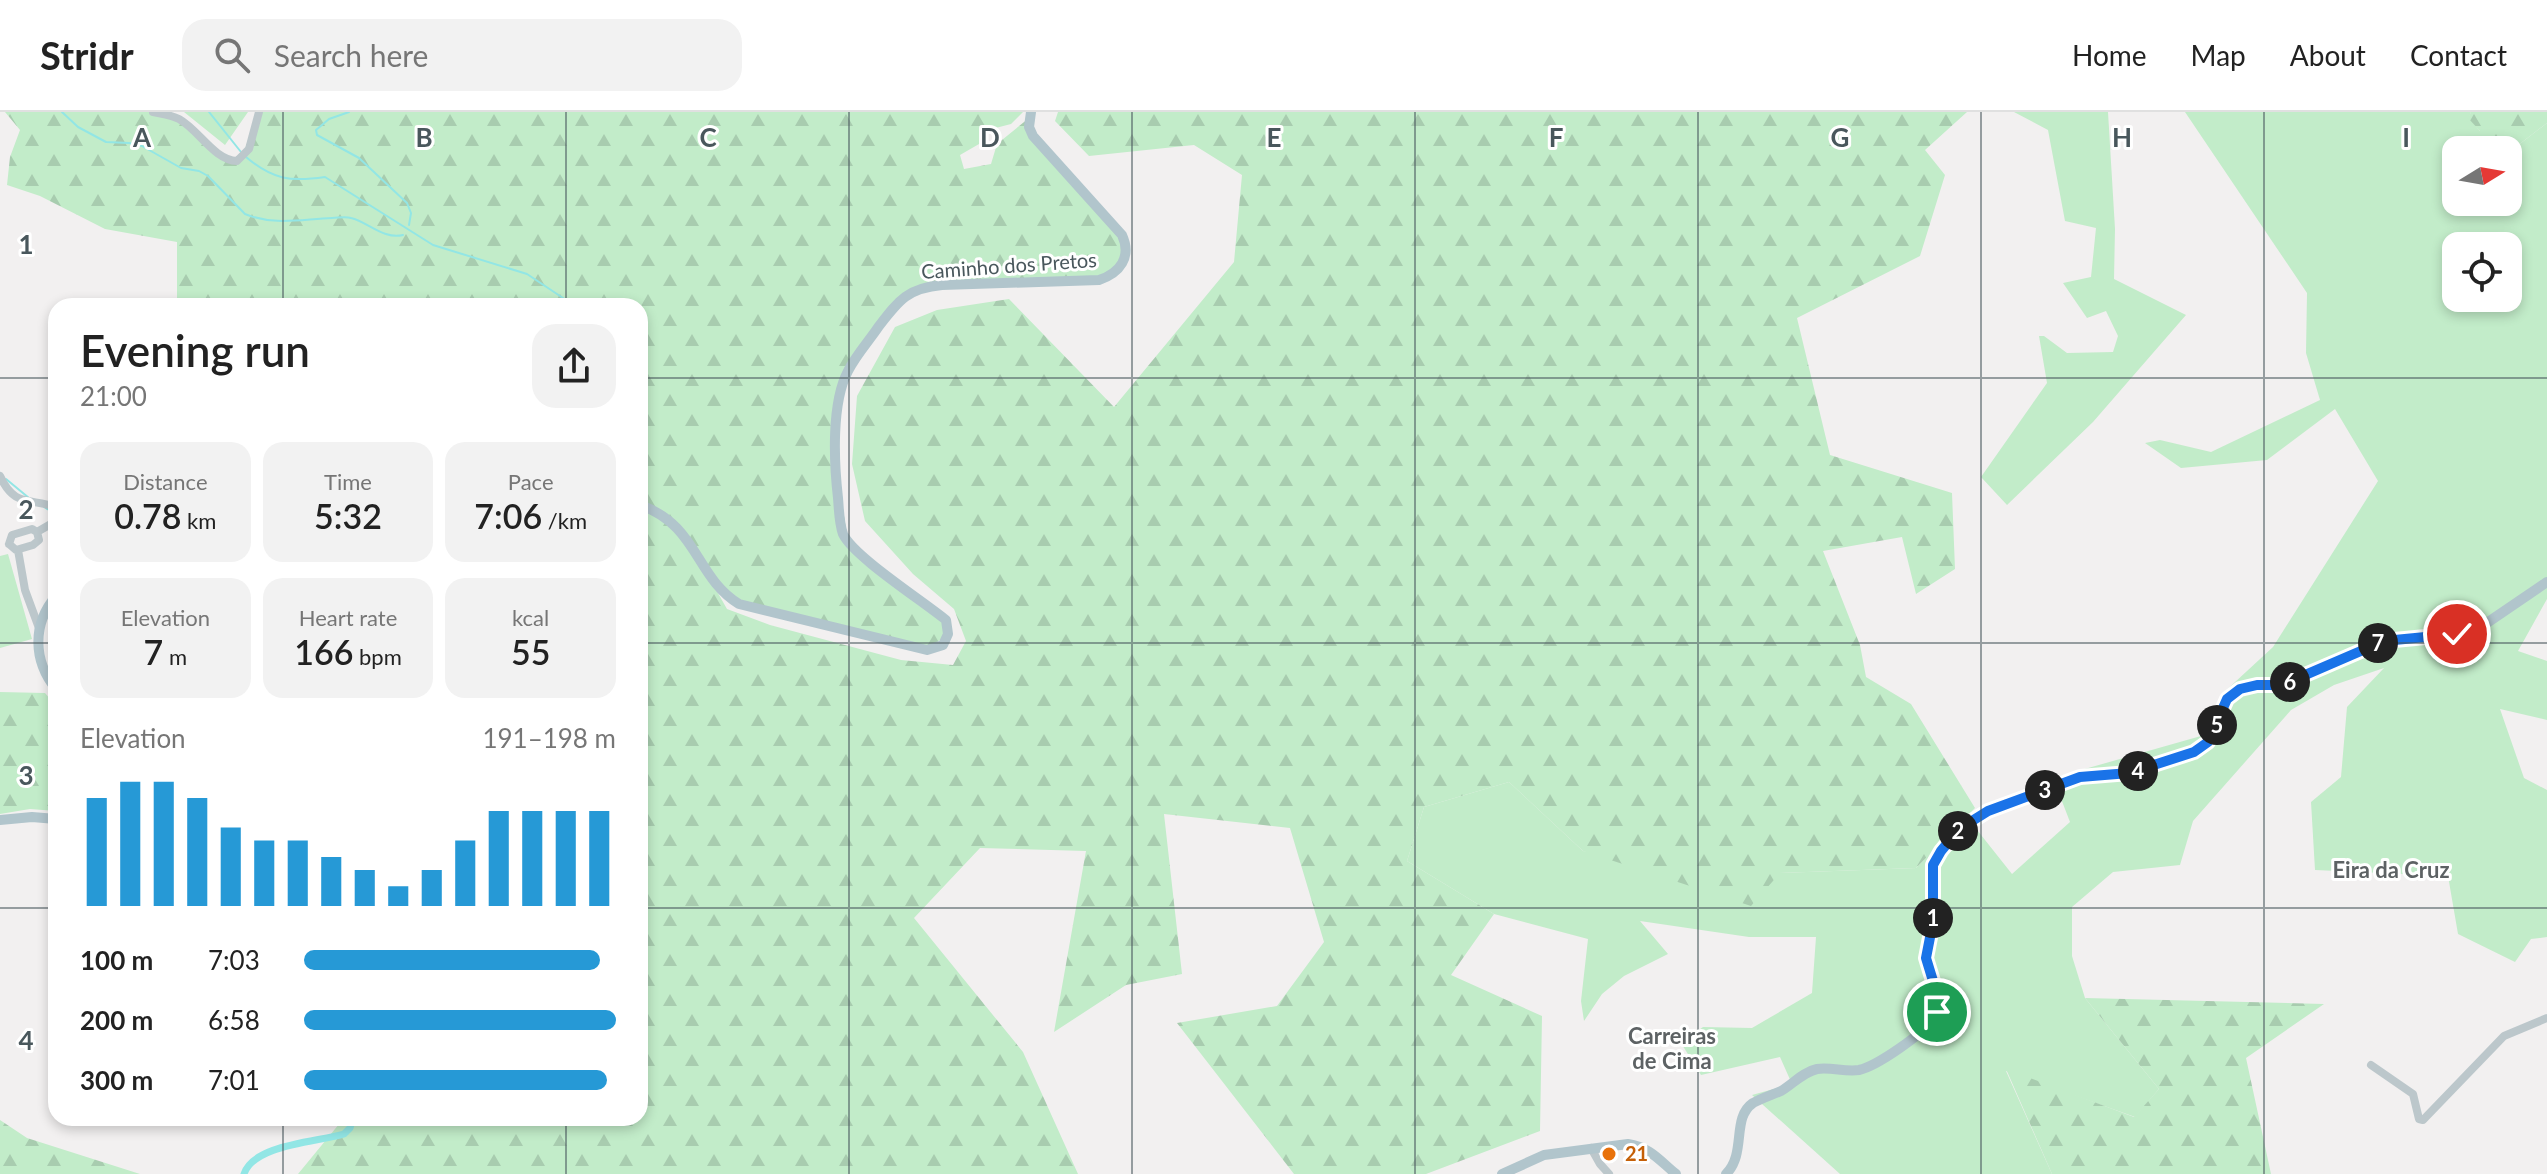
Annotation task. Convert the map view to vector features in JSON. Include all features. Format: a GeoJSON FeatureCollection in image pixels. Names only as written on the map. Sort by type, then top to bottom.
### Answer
{"type":"FeatureCollection","features":[{"type":"Feature","properties":{"kind":"main road","name":"Caminho dos Pretos"},"geometry":{"type":"LineString","coordinates":[[648,509],[666,518],[686,536],[719,588],[739,604],[927,650],[943,645],[948,634],[946,620],[855,550],[844,535],[834,450],[841,395],[847,372],[861,351],[895,305],[911,291],[942,285],[1099,280],[1117,273],[1124,263],[1126,253],[1122,235],[1033,136],[1029,127],[1031,112]]}},
{"type":"Feature","properties":{"kind":"main road"},"geometry":{"type":"LineString","coordinates":[[1726,1174],[1737,1159],[1742,1120],[1755,1102],[1814,1070],[1868,1067],[1898,1048],[1934,1018],[1937,994],[1926,958],[1933,922],[1933,865],[1955,834],[1972,821],[1988,811],[2080,777],[2129,773],[2194,752],[2208,742],[2227,699],[2240,689],[2282,685],[2384,641],[2478,629],[2547,582]]}},
{"type":"Feature","properties":{"kind":"main road"},"geometry":{"type":"LineString","coordinates":[[48,607],[39,628],[42,666],[48,680]]}},
{"type":"Feature","properties":{"kind":"main road"},"geometry":{"type":"LineString","coordinates":[[0,820],[48,818]]}},
{"type":"Feature","properties":{"kind":"main road"},"geometry":{"type":"LineString","coordinates":[[1502,1174],[1544,1155],[1628,1144],[1641,1146],[1655,1154],[1676,1174]]}},
{"type":"Feature","properties":{"kind":"street"},"geometry":{"type":"LineString","coordinates":[[153,112],[179,119],[229,161],[241,159],[249,149],[259,112]]}},
{"type":"Feature","properties":{"kind":"street"},"geometry":{"type":"LineString","coordinates":[[0,476],[5,487],[16,498],[48,505]]}},
{"type":"Feature","properties":{"kind":"street"},"geometry":{"type":"LineString","coordinates":[[37,532],[48,526]]}},
{"type":"Feature","properties":{"kind":"street"},"geometry":{"type":"LineString","coordinates":[[29,529],[37,532],[38,542],[18,550],[4,545],[12,535],[29,529]]}},
{"type":"Feature","properties":{"kind":"street"},"geometry":{"type":"LineString","coordinates":[[18,550],[25,590],[39,628]]}},
{"type":"Feature","properties":{"kind":"street"},"geometry":{"type":"LineString","coordinates":[[2371,1065],[2413,1094],[2419,1119],[2423,1120],[2504,1036],[2547,1018]]}},
{"type":"Feature","properties":{"kind":"street"},"geometry":{"type":"LineString","coordinates":[[1591,1148],[1609,1174]]}},
{"type":"Feature","properties":{"kind":"green space"},"geometry":{"type":"Polygon","coordinates":[[[5,112],[153,112],[179,119],[221,155],[241,159],[259,112],[1023,112],[1011,124],[980,132],[986,140],[960,155],[964,169],[991,164],[997,144],[1029,118],[1033,136],[1122,235],[1124,263],[1099,280],[942,285],[902,298],[861,351],[841,395],[834,450],[848,542],[939,614],[948,634],[927,650],[731,599],[686,537],[727,609],[770,625],[901,660],[953,665],[966,641],[954,609],[913,574],[865,521],[852,464],[857,396],[895,327],[937,310],[1009,299],[1114,407],[1234,262],[1242,175],[1194,145],[1089,156],[1055,121],[1058,112],[1967,112],[1925,150],[1945,175],[1920,256],[1797,318],[1830,455],[1952,493],[1955,569],[1916,594],[1902,537],[1823,551],[1860,645],[1866,677],[1911,704],[1975,808],[1916,868],[1780,873],[1751,906],[1583,851],[1509,782],[1424,807],[1407,861],[1494,914],[1451,975],[1542,1016],[1540,1131],[1426,1174],[1294,1174],[1177,1023],[1277,1006],[1324,942],[1290,828],[1164,814],[1182,974],[1126,985],[1054,1032],[1086,851],[980,848],[914,918],[1023,1052],[1078,1174],[298,1174],[337,1126],[648,1126],[648,298],[177,298],[177,242],[105,229],[40,196],[7,185],[10,157],[20,130],[5,112]]]}},
{"type":"Feature","properties":{"kind":"green space"},"geometry":{"type":"Polygon","coordinates":[[[184,112],[248,112],[225,145],[184,112]]]}},
{"type":"Feature","properties":{"kind":"green space"},"geometry":{"type":"Polygon","coordinates":[[[2014,112],[2108,112],[2115,229],[2114,279],[2186,315],[2093,422],[2007,505],[1981,477],[2047,383],[2039,336],[2044,336],[2067,353],[2113,352],[2118,336],[2106,311],[2087,318],[2063,283],[2091,277],[2096,228],[2065,221],[2048,130],[2014,112]]]}},
{"type":"Feature","properties":{"kind":"green space"},"geometry":{"type":"Polygon","coordinates":[[[2185,112],[2471,112],[2469,118],[2480,131],[2480,136],[2442,136],[2442,216],[2522,216],[2522,142],[2547,123],[2547,599],[2518,651],[2547,661],[2547,720],[2500,709],[2524,778],[2547,790],[2547,937],[2531,939],[2515,962],[2458,934],[2448,876],[2315,870],[2311,802],[2341,777],[2347,707],[2384,668],[2334,685],[2291,710],[2193,821],[2180,865],[2113,872],[2072,907],[2072,956],[2085,998],[2159,1089],[2135,1117],[2006,1071],[2052,1174],[1840,1174],[1752,1095],[1792,1084],[1780,1057],[1701,1075],[1681,1043],[1703,1027],[1752,1028],[1812,993],[1816,937],[1749,937],[1640,921],[1668,954],[1624,976],[1602,994],[1584,1021],[1581,1001],[1588,939],[1494,914],[1407,861],[1424,807],[1509,782],[1583,851],[1779,873],[1916,868],[1966,816],[2012,874],[2070,822],[2053,778],[2208,734],[2221,695],[2273,647],[2378,481],[2335,409],[2267,460],[2181,468],[2145,443],[2160,440],[2211,452],[2320,400],[2306,353],[2307,293],[2185,112]]]}},
{"type":"Feature","properties":{"kind":"green space"},"geometry":{"type":"Polygon","coordinates":[[[2471,112],[2547,112],[2547,123],[2522,142],[2522,136],[2480,136],[2480,131],[2468,118],[2471,112]]]}},
{"type":"Feature","properties":{"kind":"green space"},"geometry":{"type":"Polygon","coordinates":[[[8,554],[32,639],[0,648],[0,556],[8,554]]]}},
{"type":"Feature","properties":{"kind":"green space"},"geometry":{"type":"Polygon","coordinates":[[[0,692],[45,693],[48,697],[48,810],[30,809],[0,814],[0,692]]]}},
{"type":"Feature","properties":{"kind":"green space"},"geometry":{"type":"Polygon","coordinates":[[[2085,998],[2324,1004],[2246,1058],[2271,1174],[2052,1174],[2006,1069],[2134,1117],[2159,1089],[2085,998]]]}},
{"type":"Feature","properties":{"kind":"green space"},"geometry":{"type":"Polygon","coordinates":[[[0,1120],[27,1138],[140,1174],[0,1174],[0,1120]]]}},
{"type":"Feature","properties":{"kind":"waterway"},"geometry":{"type":"LineString","coordinates":[[62,112],[78,127],[106,142],[142,146],[181,168],[199,171],[208,176],[245,214],[256,218],[277,221],[349,217],[389,235],[403,235]]}},
{"type":"Feature","properties":{"kind":"waterway"},"geometry":{"type":"LineString","coordinates":[[209,112],[241,152]]}},
{"type":"Feature","properties":{"kind":"waterway"},"geometry":{"type":"LineString","coordinates":[[349,112],[329,119],[316,130],[317,135],[359,158],[407,203],[411,213],[409,225]]}},
{"type":"Feature","properties":{"kind":"waterway"},"geometry":{"type":"LineString","coordinates":[[246,157],[265,171],[283,178],[325,177],[433,245],[527,274],[563,298]]}},
{"type":"Feature","properties":{"kind":"waterway"},"geometry":{"type":"LineString","coordinates":[[6,479],[29,498]]}},
{"type":"Feature","properties":{"kind":"waterway"},"geometry":{"type":"LineString","coordinates":[[44,507],[48,509]]}},
{"type":"Feature","properties":{"kind":"waterway"},"geometry":{"type":"LineString","coordinates":[[244,1174],[250,1164],[273,1150],[344,1134],[351,1126]]}},
{"type":"Feature","properties":{"kind":"place","name":"21"},"geometry":{"type":"Point","coordinates":[1609,1154]}},
{"type":"Feature","properties":{"kind":"district","name":"Eira da Cruz"},"geometry":{"type":"Point","coordinates":[2391,870]}},
{"type":"Feature","properties":{"kind":"district","name":"Carreiras de Cima"},"geometry":{"type":"Point","coordinates":[1672,1048]}},
{"type":"Feature","properties":{"kind":"route"},"geometry":{"type":"LineString","coordinates":[[1937,1012],[1937,994],[1926,958],[1933,922],[1933,865],[1955,834],[1972,821],[1988,811],[2080,777],[2129,773],[2194,752],[2208,742],[2227,699],[2240,689],[2292,682],[2384,641],[2457,634]]}}]}
